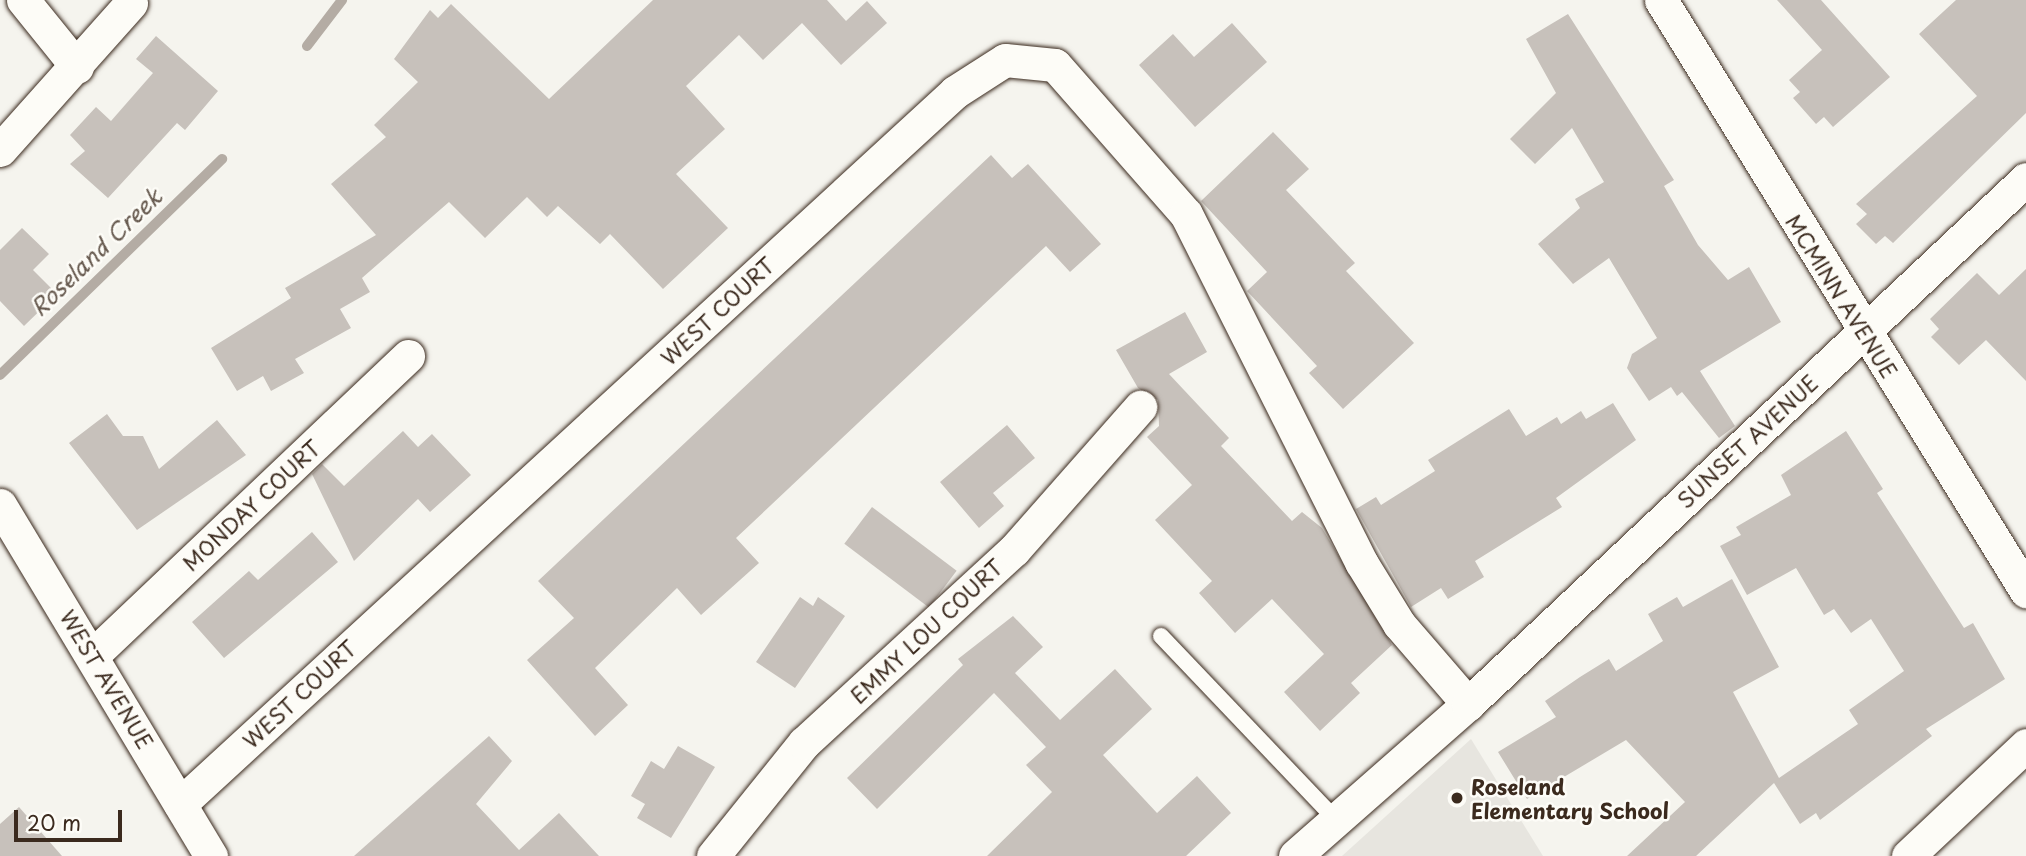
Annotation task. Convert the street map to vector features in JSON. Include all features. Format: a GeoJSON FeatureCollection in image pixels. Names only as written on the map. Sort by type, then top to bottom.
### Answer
{"type":"FeatureCollection","features":[{"type":"Feature","properties":{"kind":"street"},"geometry":{"type":"LineString","coordinates":[[23,0],[77,67]]}},
{"type":"Feature","properties":{"kind":"street","name":"MCMINN AVENUE"},"geometry":{"type":"LineString","coordinates":[[1661,0],[1863,332],[2026,591]]}},
{"type":"Feature","properties":{"kind":"street"},"geometry":{"type":"LineString","coordinates":[[0,150],[77,67],[131,3]]}},
{"type":"Feature","properties":{"kind":"street","name":"WEST COURT"},"geometry":{"type":"LineString","coordinates":[[180,804],[955,92],[1005,60],[1055,65],[1186,214],[1234,299],[1361,562],[1399,624],[1468,704]]}},
{"type":"Feature","properties":{"kind":"street","name":"SUNSET AVENUE"},"geometry":{"type":"LineString","coordinates":[[1295,856],[1468,704],[2026,179]]}},
{"type":"Feature","properties":{"kind":"street","name":"MONDAY COURT"},"geometry":{"type":"LineString","coordinates":[[94,654],[408,356]]}},
{"type":"Feature","properties":{"kind":"street","name":"EMMY LOU COURT"},"geometry":{"type":"LineString","coordinates":[[713,856],[804,743],[1014,551],[1140,407]]}},
{"type":"Feature","properties":{"kind":"street","name":"WEST AVENUE"},"geometry":{"type":"LineString","coordinates":[[0,505],[94,654],[211,856]]}},
{"type":"Feature","properties":{"kind":"street"},"geometry":{"type":"LineString","coordinates":[[1908,856],[2026,745]]}},
{"type":"Feature","properties":{"kind":"lane"},"geometry":{"type":"LineString","coordinates":[[1161,636],[1337,821]]}},
{"type":"Feature","properties":{"kind":"shaded area","name":"Roseland Elementary School"},"geometry":{"type":"Polygon","coordinates":[[[1471,739],[1543,856],[1342,856],[1471,739]]]}},
{"type":"Feature","properties":{"kind":"building"},"geometry":{"type":"Polygon","coordinates":[[[653,0],[827,0],[846,21],[867,1],[887,23],[841,65],[802,23],[763,60],[739,35],[686,86],[725,129],[676,174],[728,228],[663,289],[610,234],[600,244],[558,206],[547,217],[527,197],[485,238],[449,202],[362,278],[370,292],[340,309],[351,328],[295,359],[304,373],[271,391],[263,376],[237,391],[211,348],[291,298],[285,288],[376,235],[331,184],[386,137],[374,125],[418,82],[394,59],[430,10],[438,18],[451,4],[549,99],[653,0]]]}},
{"type":"Feature","properties":{"kind":"building"},"geometry":{"type":"Polygon","coordinates":[[[1777,0],[1821,0],[1890,77],[1833,127],[1824,117],[1816,124],[1793,98],[1800,92],[1789,80],[1822,50],[1777,0]]]}},
{"type":"Feature","properties":{"kind":"building"},"geometry":{"type":"Polygon","coordinates":[[[1956,0],[2026,0],[2026,113],[1893,243],[1885,236],[1876,244],[1856,224],[1867,214],[1856,204],[1977,96],[1919,34],[1956,0]]]}},
{"type":"Feature","properties":{"kind":"building"},"geometry":{"type":"Polygon","coordinates":[[[1568,14],[1674,180],[1664,186],[1698,245],[1728,280],[1749,267],[1781,322],[1700,371],[1735,426],[1719,438],[1682,392],[1677,396],[1671,387],[1649,401],[1627,368],[1632,354],[1657,338],[1609,258],[1573,284],[1538,244],[1580,208],[1575,199],[1604,182],[1572,128],[1535,164],[1510,139],[1556,93],[1526,39],[1568,14]]]}},
{"type":"Feature","properties":{"kind":"building"},"geometry":{"type":"Polygon","coordinates":[[[1232,23],[1267,62],[1195,127],[1139,65],[1173,34],[1194,57],[1232,23]]]}},
{"type":"Feature","properties":{"kind":"building"},"geometry":{"type":"Polygon","coordinates":[[[156,36],[218,91],[185,130],[177,123],[108,198],[70,164],[85,151],[70,135],[96,107],[111,121],[153,73],[136,59],[156,36]]]}},
{"type":"Feature","properties":{"kind":"building"},"geometry":{"type":"Polygon","coordinates":[[[1273,132],[1309,169],[1286,190],[1355,263],[1346,271],[1414,343],[1343,409],[1309,373],[1317,366],[1247,291],[1267,272],[1201,201],[1273,132]]]}},
{"type":"Feature","properties":{"kind":"building"},"geometry":{"type":"Polygon","coordinates":[[[991,155],[1012,178],[1028,164],[1101,244],[1070,272],[1046,246],[736,538],[759,563],[701,615],[677,588],[595,668],[628,705],[595,736],[527,660],[574,618],[538,581],[991,155]]]}},
{"type":"Feature","properties":{"kind":"building"},"geometry":{"type":"Polygon","coordinates":[[[22,228],[49,254],[33,270],[57,294],[24,326],[0,301],[0,250],[22,228]]]}},
{"type":"Feature","properties":{"kind":"building"},"geometry":{"type":"Polygon","coordinates":[[[2026,269],[2026,381],[1986,340],[1959,365],[1931,337],[1939,329],[1930,319],[1977,273],[1999,295],[2026,269]]]}},
{"type":"Feature","properties":{"kind":"building"},"geometry":{"type":"Polygon","coordinates":[[[1185,312],[1207,352],[1169,374],[1229,438],[1221,446],[1292,521],[1302,512],[1322,528],[1392,645],[1351,683],[1360,693],[1320,731],[1284,692],[1324,654],[1272,599],[1235,633],[1199,593],[1212,581],[1155,520],[1192,485],[1147,437],[1159,426],[1158,400],[1138,388],[1116,350],[1185,312]]]}},
{"type":"Feature","properties":{"kind":"building"},"geometry":{"type":"Polygon","coordinates":[[[1613,403],[1636,440],[1556,498],[1562,507],[1475,561],[1484,577],[1448,599],[1441,588],[1411,607],[1356,509],[1376,497],[1381,505],[1435,471],[1428,460],[1509,409],[1526,436],[1557,417],[1561,424],[1581,411],[1586,419],[1613,403]]]}},
{"type":"Feature","properties":{"kind":"building"},"geometry":{"type":"Polygon","coordinates":[[[107,414],[123,436],[143,436],[159,469],[217,420],[246,455],[137,530],[69,443],[107,414]]]}},
{"type":"Feature","properties":{"kind":"building"},"geometry":{"type":"Polygon","coordinates":[[[1007,425],[1035,458],[993,493],[1004,506],[979,528],[940,482],[1007,425]]]}},
{"type":"Feature","properties":{"kind":"building"},"geometry":{"type":"Polygon","coordinates":[[[403,431],[418,447],[432,434],[471,475],[430,512],[418,499],[354,561],[312,474],[322,464],[344,486],[403,431]]]}},
{"type":"Feature","properties":{"kind":"building"},"geometry":{"type":"Polygon","coordinates":[[[1846,431],[1883,489],[1877,493],[1964,628],[1973,623],[2005,679],[1926,729],[1932,736],[1820,820],[1816,813],[1800,824],[1774,783],[1696,856],[1627,856],[1685,802],[1626,740],[1527,799],[1498,752],[1556,717],[1545,701],[1580,677],[1609,659],[1616,671],[1663,641],[1648,614],[1677,597],[1683,607],[1732,579],[1779,667],[1733,692],[1779,778],[1858,724],[1849,710],[1904,671],[1871,619],[1851,633],[1834,609],[1824,615],[1796,568],[1747,595],[1720,546],[1741,535],[1736,527],[1791,495],[1781,475],[1846,431]]]}},
{"type":"Feature","properties":{"kind":"building"},"geometry":{"type":"Polygon","coordinates":[[[872,507],[957,571],[929,608],[844,544],[872,507]]]}},
{"type":"Feature","properties":{"kind":"building"},"geometry":{"type":"Polygon","coordinates":[[[312,532],[338,562],[224,658],[192,622],[249,571],[258,580],[312,532]]]}},
{"type":"Feature","properties":{"kind":"building"},"geometry":{"type":"Polygon","coordinates":[[[800,597],[813,606],[818,597],[845,616],[795,688],[756,662],[800,597]]]}},
{"type":"Feature","properties":{"kind":"building"},"geometry":{"type":"Polygon","coordinates":[[[1013,616],[1043,647],[1015,673],[1060,720],[1115,669],[1152,709],[1103,755],[1157,813],[1197,776],[1231,813],[1186,856],[987,856],[1052,792],[1026,765],[1046,747],[994,693],[877,809],[847,778],[963,665],[958,659],[1013,616]]]}},
{"type":"Feature","properties":{"kind":"building"},"geometry":{"type":"Polygon","coordinates":[[[489,736],[512,761],[476,804],[519,850],[559,813],[599,856],[354,856],[489,736]]]}},
{"type":"Feature","properties":{"kind":"building"},"geometry":{"type":"Polygon","coordinates":[[[678,746],[715,767],[671,838],[637,818],[645,804],[631,796],[651,761],[664,769],[678,746]]]}},
{"type":"Feature","properties":{"kind":"building"},"geometry":{"type":"Polygon","coordinates":[[[19,807],[62,856],[0,856],[0,824],[19,807]]]}},
{"type":"Feature","properties":{"kind":"waterway","name":"Roseland Creek"},"geometry":{"type":"LineString","coordinates":[[307,46],[342,0]]}},
{"type":"Feature","properties":{"kind":"waterway","name":"Roseland Creek"},"geometry":{"type":"LineString","coordinates":[[0,375],[222,159]]}},
{"type":"Feature","properties":{"kind":"place","name":"Roseland Elementary School"},"geometry":{"type":"Point","coordinates":[1457,798]}}]}
